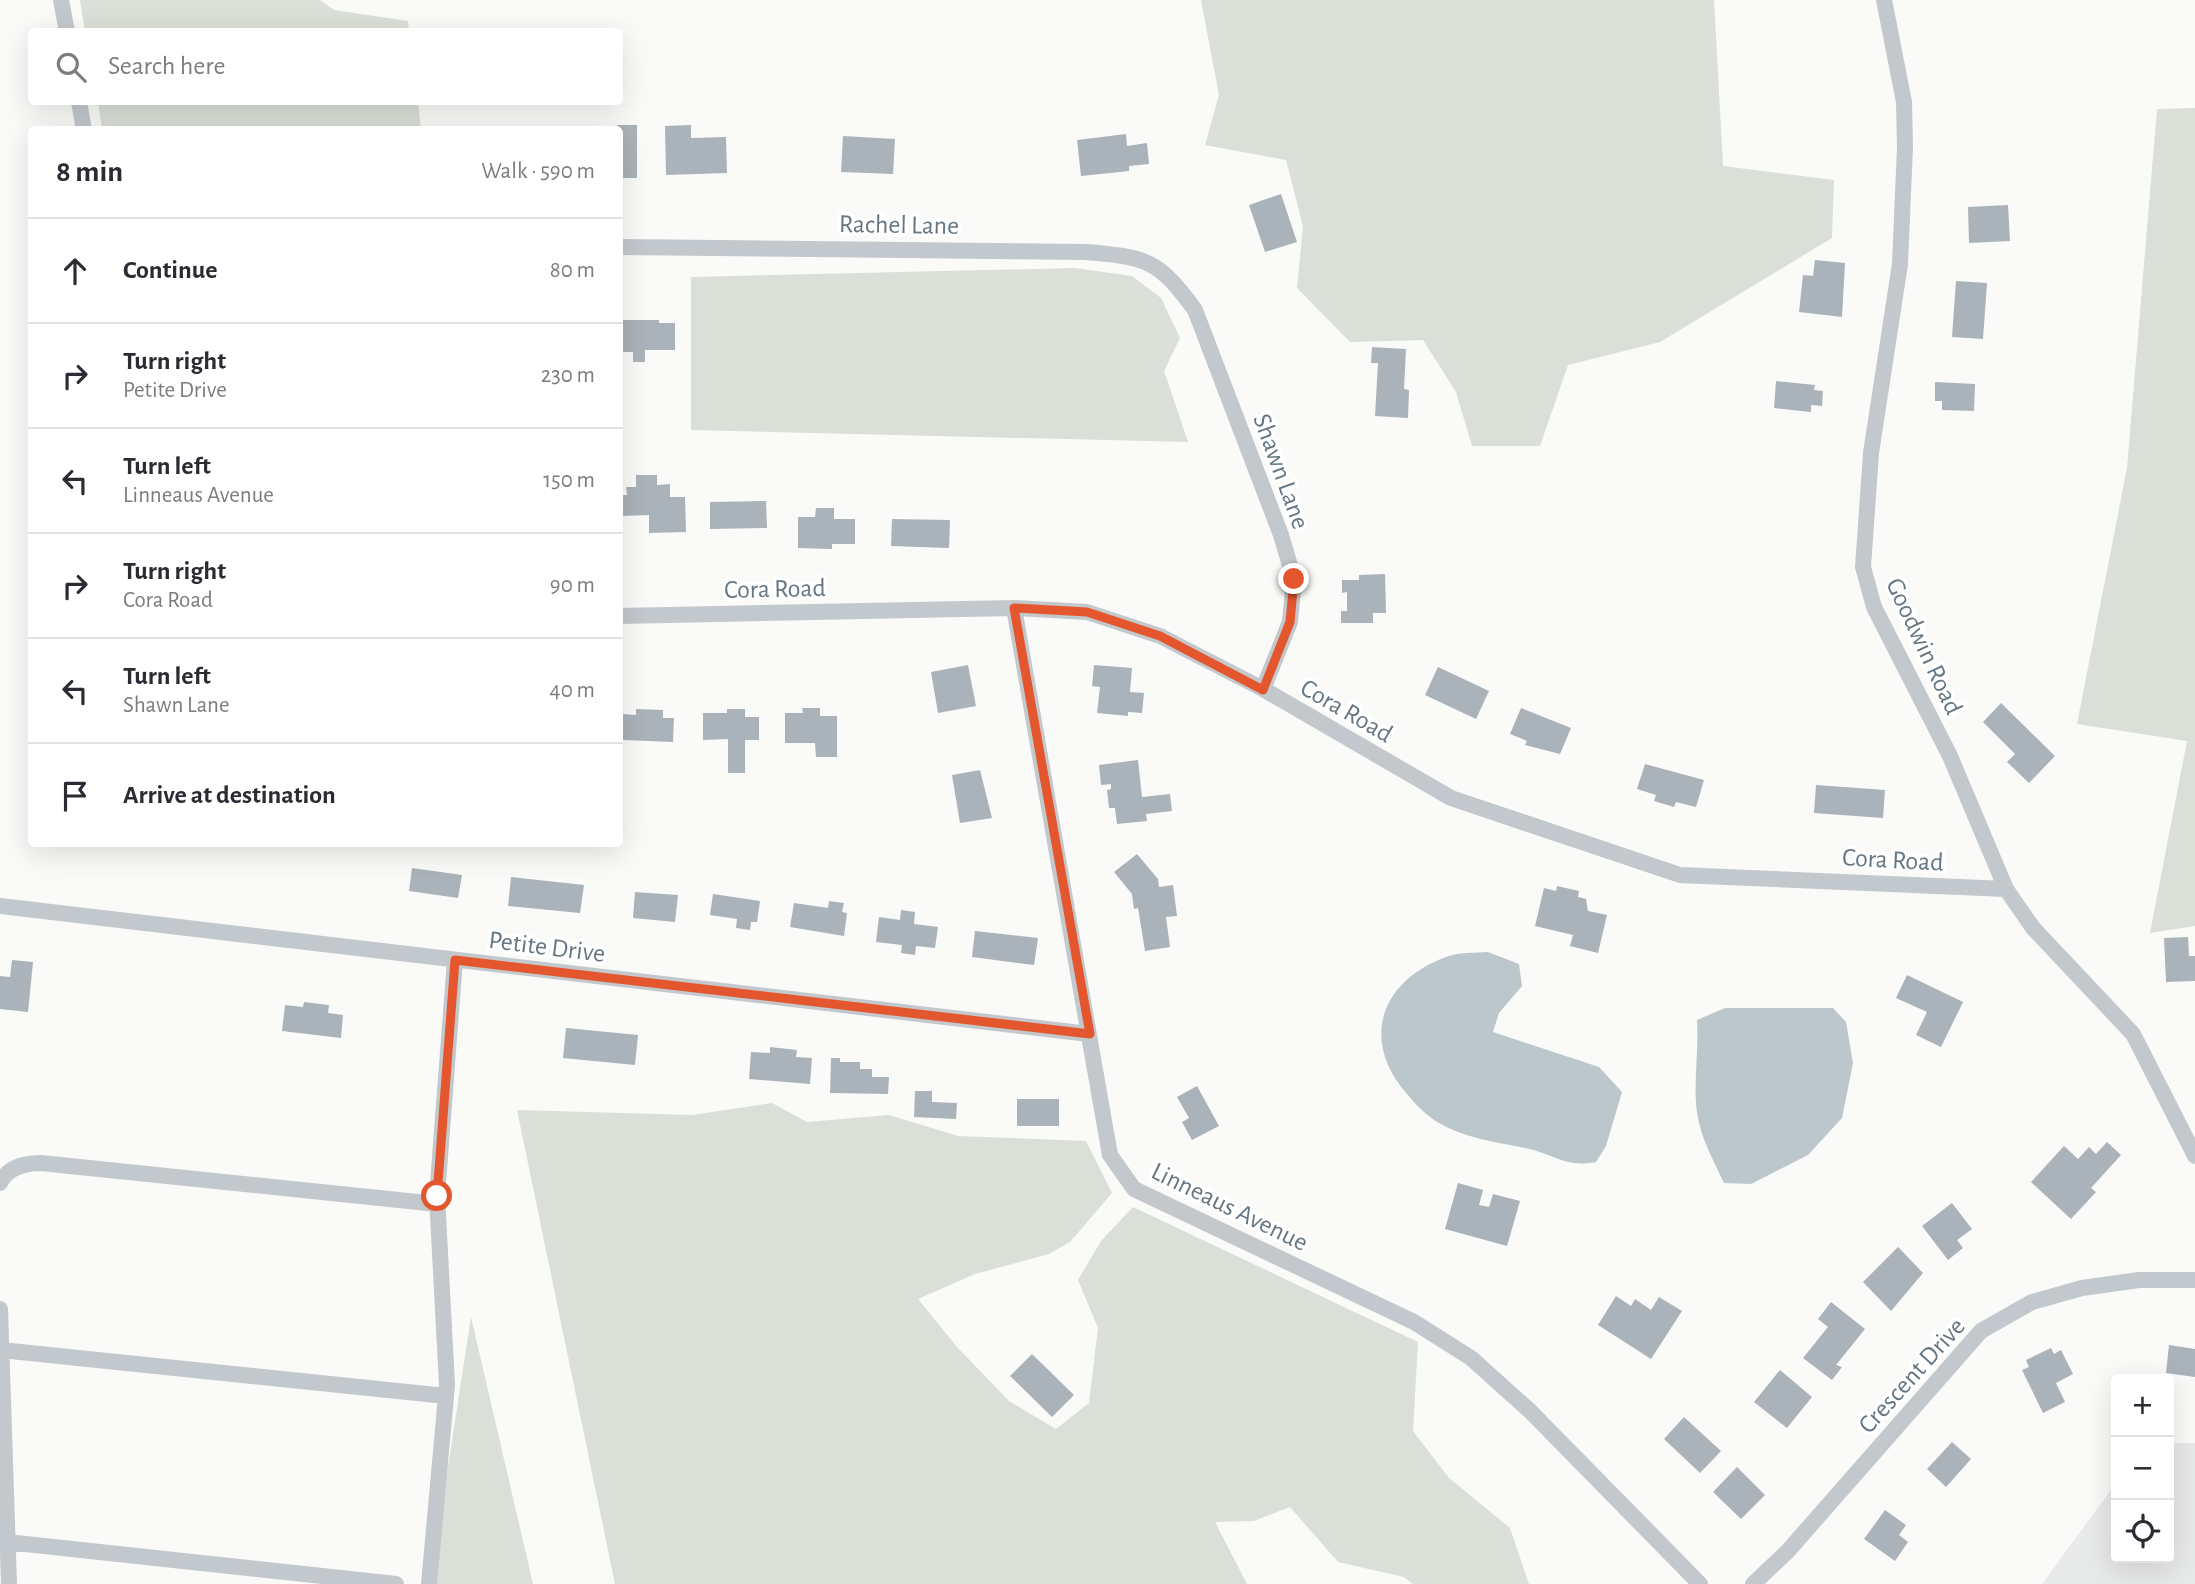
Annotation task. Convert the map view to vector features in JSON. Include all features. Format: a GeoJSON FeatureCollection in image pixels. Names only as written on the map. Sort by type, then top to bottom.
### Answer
{"type":"FeatureCollection","features":[{"type":"Feature","properties":{"kind":"street"},"geometry":{"type":"LineString","coordinates":[[61,0],[66,28]]}},
{"type":"Feature","properties":{"kind":"street","name":"Goodwin Road"},"geometry":{"type":"LineString","coordinates":[[1884,0],[1904,102],[1905,147],[1900,264],[1871,453],[1863,567],[1874,607],[1950,755],[2006,889],[2033,928],[2133,1034],[2195,1156]]}},
{"type":"Feature","properties":{"kind":"street"},"geometry":{"type":"LineString","coordinates":[[79,105],[82,126]]}},
{"type":"Feature","properties":{"kind":"street","name":"Rachel Lane"},"geometry":{"type":"LineString","coordinates":[[623,247],[1085,251],[1136,256],[1172,278]]}},
{"type":"Feature","properties":{"kind":"street","name":"Shawn Lane"},"geometry":{"type":"LineString","coordinates":[[1172,278],[1195,310],[1281,535],[1294,579],[1290,622],[1263,690]]}},
{"type":"Feature","properties":{"kind":"street","name":"Cora Road"},"geometry":{"type":"LineString","coordinates":[[623,616],[1014,608],[1087,612],[1148,632],[1263,690],[1451,799],[1680,874],[2006,889]]}},
{"type":"Feature","properties":{"kind":"street","name":"Linneaus Avenue"},"geometry":{"type":"LineString","coordinates":[[1014,608],[1110,1155],[1136,1192],[1414,1321],[1471,1358],[1530,1411],[1700,1584]]}},
{"type":"Feature","properties":{"kind":"street","name":"Petite Drive"},"geometry":{"type":"LineString","coordinates":[[0,905],[1090,1034]]}},
{"type":"Feature","properties":{"kind":"street"},"geometry":{"type":"LineString","coordinates":[[429,1584],[448,1358],[438,1204],[438,1153],[455,960]]}},
{"type":"Feature","properties":{"kind":"street"},"geometry":{"type":"LineString","coordinates":[[0,1183],[3,1176],[23,1163],[41,1163],[438,1204]]}},
{"type":"Feature","properties":{"kind":"street","name":"Crescent Drive"},"geometry":{"type":"LineString","coordinates":[[1753,1584],[1787,1552],[1981,1331],[2032,1302],[2082,1287],[2138,1280],[2195,1280]]}},
{"type":"Feature","properties":{"kind":"street"},"geometry":{"type":"LineString","coordinates":[[0,1309],[9,1584]]}},
{"type":"Feature","properties":{"kind":"street"},"geometry":{"type":"LineString","coordinates":[[1,1350],[446,1396]]}},
{"type":"Feature","properties":{"kind":"street"},"geometry":{"type":"LineString","coordinates":[[7,1542],[396,1584]]}},
{"type":"Feature","properties":{"kind":"shaded area"},"geometry":{"type":"Polygon","coordinates":[[[80,0],[320,0],[334,10],[408,21],[409,28],[85,28],[80,0]]]}},
{"type":"Feature","properties":{"kind":"shaded area"},"geometry":{"type":"Polygon","coordinates":[[[1201,0],[1714,0],[1723,166],[1834,180],[1832,238],[1660,342],[1568,365],[1540,446],[1472,446],[1456,392],[1423,340],[1350,342],[1297,288],[1303,226],[1286,160],[1205,145],[1219,95],[1201,0]]]}},
{"type":"Feature","properties":{"kind":"shaded area"},"geometry":{"type":"Polygon","coordinates":[[[98,105],[418,105],[421,126],[102,126],[98,105]]]}},
{"type":"Feature","properties":{"kind":"shaded area"},"geometry":{"type":"Polygon","coordinates":[[[2195,108],[2195,926],[2150,933],[2187,741],[2077,724],[2127,468],[2157,109],[2195,108]]]}},
{"type":"Feature","properties":{"kind":"shaded area"},"geometry":{"type":"Polygon","coordinates":[[[1075,268],[1132,276],[1161,298],[1180,338],[1164,371],[1188,442],[691,430],[691,277],[1075,268]]]}},
{"type":"Feature","properties":{"kind":"shaded area"},"geometry":{"type":"Polygon","coordinates":[[[1488,952],[1519,964],[1522,986],[1499,1013],[1493,1032],[1599,1067],[1622,1092],[1606,1146],[1596,1162],[1568,1162],[1449,1128],[1422,1110],[1392,1074],[1384,1054],[1381,1034],[1384,1015],[1392,997],[1405,981],[1423,968],[1446,957],[1461,953],[1488,952]]]}},
{"type":"Feature","properties":{"kind":"shaded area"},"geometry":{"type":"Polygon","coordinates":[[[1725,1008],[1833,1008],[1846,1022],[1853,1063],[1842,1118],[1808,1155],[1751,1184],[1724,1183],[1704,1140],[1697,1112],[1697,1020],[1725,1008]]]}},
{"type":"Feature","properties":{"kind":"shaded area"},"geometry":{"type":"Polygon","coordinates":[[[772,1103],[807,1122],[889,1115],[958,1136],[1086,1141],[1112,1193],[1070,1242],[1049,1254],[975,1274],[918,1299],[957,1347],[1009,1401],[1056,1429],[1089,1403],[1098,1328],[1078,1280],[1101,1241],[1133,1207],[1418,1342],[1413,1431],[1449,1478],[1510,1528],[1529,1584],[1413,1584],[1404,1577],[1338,1562],[1290,1507],[1254,1521],[1215,1522],[1247,1584],[615,1584],[517,1110],[692,1115],[772,1103]]]}},
{"type":"Feature","properties":{"kind":"shaded area"},"geometry":{"type":"Polygon","coordinates":[[[471,1317],[533,1584],[430,1584],[471,1317]]]}},
{"type":"Feature","properties":{"kind":"shaded area"},"geometry":{"type":"Polygon","coordinates":[[[2174,1443],[2195,1443],[2195,1584],[2042,1584],[2111,1490],[2111,1563],[2174,1563],[2174,1443]]]}},
{"type":"Feature","properties":{"kind":"building"},"geometry":{"type":"Polygon","coordinates":[[[637,125],[637,178],[623,178],[623,126],[618,126],[637,125]]]}},
{"type":"Feature","properties":{"kind":"building"},"geometry":{"type":"Polygon","coordinates":[[[691,125],[691,138],[726,137],[727,173],[666,175],[665,126],[691,125]]]}},
{"type":"Feature","properties":{"kind":"building"},"geometry":{"type":"Polygon","coordinates":[[[1126,134],[1127,146],[1147,143],[1149,164],[1129,166],[1129,171],[1081,176],[1077,140],[1126,134]]]}},
{"type":"Feature","properties":{"kind":"building"},"geometry":{"type":"Polygon","coordinates":[[[843,136],[895,139],[893,174],[841,172],[843,136]]]}},
{"type":"Feature","properties":{"kind":"building"},"geometry":{"type":"Polygon","coordinates":[[[1281,194],[1297,242],[1265,252],[1249,205],[1281,194]]]}},
{"type":"Feature","properties":{"kind":"building"},"geometry":{"type":"Polygon","coordinates":[[[2008,205],[2010,241],[1969,243],[1968,207],[2008,205]]]}},
{"type":"Feature","properties":{"kind":"building"},"geometry":{"type":"Polygon","coordinates":[[[1815,260],[1845,263],[1842,317],[1799,312],[1803,275],[1813,276],[1815,260]]]}},
{"type":"Feature","properties":{"kind":"building"},"geometry":{"type":"Polygon","coordinates":[[[1956,281],[1987,283],[1983,339],[1952,337],[1956,281]]]}},
{"type":"Feature","properties":{"kind":"building"},"geometry":{"type":"Polygon","coordinates":[[[623,320],[675,323],[675,350],[645,350],[645,362],[633,362],[633,352],[623,352],[623,320]]]}},
{"type":"Feature","properties":{"kind":"building"},"geometry":{"type":"Polygon","coordinates":[[[1372,347],[1406,349],[1404,389],[1409,390],[1408,418],[1375,416],[1378,363],[1371,363],[1372,347]]]}},
{"type":"Feature","properties":{"kind":"building"},"geometry":{"type":"Polygon","coordinates":[[[1776,381],[1815,385],[1814,390],[1823,391],[1822,406],[1811,405],[1811,412],[1774,408],[1776,381]]]}},
{"type":"Feature","properties":{"kind":"building"},"geometry":{"type":"Polygon","coordinates":[[[1935,382],[1975,384],[1974,411],[1942,410],[1942,401],[1935,401],[1935,382]]]}},
{"type":"Feature","properties":{"kind":"building"},"geometry":{"type":"Polygon","coordinates":[[[636,475],[657,475],[657,485],[670,484],[670,497],[685,497],[686,532],[649,533],[649,515],[623,516],[623,495],[627,495],[626,487],[636,487],[636,475]]]}},
{"type":"Feature","properties":{"kind":"building"},"geometry":{"type":"Polygon","coordinates":[[[766,501],[767,528],[710,529],[710,502],[766,501]]]}},
{"type":"Feature","properties":{"kind":"building"},"geometry":{"type":"Polygon","coordinates":[[[816,508],[834,508],[834,519],[855,519],[855,544],[832,544],[832,549],[798,548],[798,517],[815,517],[816,508]]]}},
{"type":"Feature","properties":{"kind":"building"},"geometry":{"type":"Polygon","coordinates":[[[892,519],[950,520],[949,548],[891,546],[892,519]]]}},
{"type":"Feature","properties":{"kind":"building"},"geometry":{"type":"Polygon","coordinates":[[[1385,574],[1386,613],[1373,613],[1373,623],[1341,623],[1341,611],[1347,611],[1347,592],[1342,593],[1342,580],[1359,580],[1359,575],[1385,574]]]}},
{"type":"Feature","properties":{"kind":"building"},"geometry":{"type":"Polygon","coordinates":[[[968,665],[976,706],[938,713],[931,672],[968,665]]]}},
{"type":"Feature","properties":{"kind":"building"},"geometry":{"type":"Polygon","coordinates":[[[1094,665],[1132,668],[1130,692],[1144,693],[1142,713],[1128,712],[1128,716],[1097,713],[1100,687],[1092,686],[1094,665]]]}},
{"type":"Feature","properties":{"kind":"building"},"geometry":{"type":"Polygon","coordinates":[[[1438,667],[1489,691],[1476,719],[1425,695],[1438,667]]]}},
{"type":"Feature","properties":{"kind":"building"},"geometry":{"type":"Polygon","coordinates":[[[2001,703],[2055,756],[2029,783],[2007,762],[2015,754],[1983,722],[2001,703]]]}},
{"type":"Feature","properties":{"kind":"building"},"geometry":{"type":"Polygon","coordinates":[[[802,708],[820,708],[820,716],[837,716],[837,757],[816,757],[815,743],[785,743],[785,713],[803,713],[802,708]]]}},
{"type":"Feature","properties":{"kind":"building"},"geometry":{"type":"Polygon","coordinates":[[[1521,708],[1571,728],[1560,754],[1525,745],[1527,741],[1510,734],[1521,708]]]}},
{"type":"Feature","properties":{"kind":"building"},"geometry":{"type":"Polygon","coordinates":[[[636,709],[663,710],[663,718],[674,718],[673,742],[623,740],[623,714],[636,715],[636,709]]]}},
{"type":"Feature","properties":{"kind":"building"},"geometry":{"type":"Polygon","coordinates":[[[727,709],[745,709],[745,717],[759,717],[759,740],[745,740],[745,773],[728,773],[728,739],[703,740],[703,713],[727,713],[727,709]]]}},
{"type":"Feature","properties":{"kind":"building"},"geometry":{"type":"Polygon","coordinates":[[[1138,760],[1142,797],[1170,794],[1172,811],[1146,814],[1147,821],[1117,824],[1115,808],[1109,808],[1107,790],[1111,789],[1111,784],[1101,785],[1099,765],[1138,760]]]}},
{"type":"Feature","properties":{"kind":"building"},"geometry":{"type":"Polygon","coordinates":[[[1645,764],[1704,780],[1696,807],[1676,802],[1674,807],[1654,801],[1656,795],[1637,789],[1645,764]]]}},
{"type":"Feature","properties":{"kind":"building"},"geometry":{"type":"Polygon","coordinates":[[[980,770],[992,818],[960,823],[952,775],[980,770]]]}},
{"type":"Feature","properties":{"kind":"building"},"geometry":{"type":"Polygon","coordinates":[[[1816,785],[1885,790],[1883,818],[1814,813],[1816,785]]]}},
{"type":"Feature","properties":{"kind":"building"},"geometry":{"type":"Polygon","coordinates":[[[1137,854],[1158,879],[1159,887],[1173,885],[1177,916],[1166,917],[1170,947],[1145,951],[1138,908],[1134,909],[1132,894],[1114,872],[1137,854]]]}},
{"type":"Feature","properties":{"kind":"building"},"geometry":{"type":"Polygon","coordinates":[[[412,868],[462,875],[458,898],[409,891],[412,868]]]}},
{"type":"Feature","properties":{"kind":"building"},"geometry":{"type":"Polygon","coordinates":[[[511,877],[584,885],[580,913],[508,906],[511,877]]]}},
{"type":"Feature","properties":{"kind":"building"},"geometry":{"type":"Polygon","coordinates":[[[1557,886],[1579,891],[1578,897],[1586,899],[1588,911],[1607,915],[1598,953],[1570,946],[1573,935],[1535,926],[1544,888],[1556,891],[1557,886]]]}},
{"type":"Feature","properties":{"kind":"building"},"geometry":{"type":"Polygon","coordinates":[[[635,892],[678,895],[675,922],[633,918],[635,892]]]}},
{"type":"Feature","properties":{"kind":"building"},"geometry":{"type":"Polygon","coordinates":[[[713,894],[760,901],[757,922],[751,922],[750,930],[736,928],[737,919],[710,915],[713,894]]]}},
{"type":"Feature","properties":{"kind":"building"},"geometry":{"type":"Polygon","coordinates":[[[829,901],[844,903],[842,912],[847,913],[844,936],[790,927],[794,903],[828,908],[829,901]]]}},
{"type":"Feature","properties":{"kind":"building"},"geometry":{"type":"Polygon","coordinates":[[[901,910],[915,912],[914,924],[938,927],[935,948],[916,946],[915,955],[901,953],[902,945],[876,942],[879,917],[900,920],[901,910]]]}},
{"type":"Feature","properties":{"kind":"building"},"geometry":{"type":"Polygon","coordinates":[[[975,931],[1038,938],[1034,965],[972,957],[975,931]]]}},
{"type":"Feature","properties":{"kind":"building"},"geometry":{"type":"Polygon","coordinates":[[[2188,937],[2189,956],[2195,956],[2195,981],[2166,982],[2164,938],[2188,937]]]}},
{"type":"Feature","properties":{"kind":"building"},"geometry":{"type":"Polygon","coordinates":[[[12,960],[33,962],[28,1012],[0,1009],[0,976],[10,977],[12,960]]]}},
{"type":"Feature","properties":{"kind":"building"},"geometry":{"type":"Polygon","coordinates":[[[1907,975],[1963,1002],[1941,1047],[1916,1035],[1927,1012],[1896,998],[1907,975]]]}},
{"type":"Feature","properties":{"kind":"building"},"geometry":{"type":"Polygon","coordinates":[[[304,1002],[329,1005],[328,1013],[343,1015],[341,1038],[282,1031],[285,1005],[303,1007],[304,1002]]]}},
{"type":"Feature","properties":{"kind":"building"},"geometry":{"type":"Polygon","coordinates":[[[566,1028],[638,1035],[635,1065],[563,1058],[566,1028]]]}},
{"type":"Feature","properties":{"kind":"building"},"geometry":{"type":"Polygon","coordinates":[[[770,1047],[797,1050],[796,1057],[812,1058],[810,1084],[749,1079],[751,1052],[770,1053],[770,1047]]]}},
{"type":"Feature","properties":{"kind":"building"},"geometry":{"type":"Polygon","coordinates":[[[831,1058],[840,1058],[840,1062],[860,1062],[860,1069],[872,1069],[872,1077],[889,1077],[888,1094],[830,1093],[831,1058]]]}},
{"type":"Feature","properties":{"kind":"building"},"geometry":{"type":"Polygon","coordinates":[[[1197,1086],[1219,1126],[1192,1140],[1182,1122],[1189,1118],[1177,1097],[1197,1086]]]}},
{"type":"Feature","properties":{"kind":"building"},"geometry":{"type":"Polygon","coordinates":[[[915,1091],[932,1091],[932,1102],[957,1103],[956,1119],[914,1117],[915,1091]]]}},
{"type":"Feature","properties":{"kind":"building"},"geometry":{"type":"Polygon","coordinates":[[[1017,1099],[1059,1099],[1059,1126],[1017,1126],[1017,1099]]]}},
{"type":"Feature","properties":{"kind":"building"},"geometry":{"type":"Polygon","coordinates":[[[2107,1142],[2121,1155],[2091,1188],[2096,1192],[2071,1219],[2031,1182],[2064,1146],[2078,1159],[2089,1147],[2096,1154],[2107,1142]]]}},
{"type":"Feature","properties":{"kind":"building"},"geometry":{"type":"Polygon","coordinates":[[[1458,1183],[1483,1190],[1479,1205],[1489,1207],[1493,1194],[1520,1201],[1507,1246],[1445,1229],[1458,1183]]]}},
{"type":"Feature","properties":{"kind":"building"},"geometry":{"type":"Polygon","coordinates":[[[1952,1203],[1972,1229],[1957,1240],[1963,1248],[1948,1260],[1922,1226],[1952,1203]]]}},
{"type":"Feature","properties":{"kind":"building"},"geometry":{"type":"Polygon","coordinates":[[[1898,1247],[1923,1273],[1891,1311],[1863,1282],[1898,1247]]]}},
{"type":"Feature","properties":{"kind":"building"},"geometry":{"type":"Polygon","coordinates":[[[1616,1296],[1631,1306],[1635,1299],[1651,1310],[1659,1297],[1682,1311],[1651,1359],[1598,1325],[1616,1296]]]}},
{"type":"Feature","properties":{"kind":"building"},"geometry":{"type":"Polygon","coordinates":[[[1831,1302],[1865,1329],[1836,1365],[1842,1367],[1832,1380],[1803,1358],[1828,1327],[1818,1319],[1831,1302]]]}},
{"type":"Feature","properties":{"kind":"building"},"geometry":{"type":"Polygon","coordinates":[[[2169,1345],[2195,1349],[2195,1377],[2166,1373],[2169,1345]]]}},
{"type":"Feature","properties":{"kind":"building"},"geometry":{"type":"Polygon","coordinates":[[[2051,1348],[2054,1354],[2061,1350],[2073,1374],[2056,1383],[2065,1402],[2043,1413],[2022,1370],[2029,1367],[2026,1360],[2051,1348]]]}},
{"type":"Feature","properties":{"kind":"building"},"geometry":{"type":"Polygon","coordinates":[[[1032,1354],[1074,1395],[1052,1417],[1010,1376],[1032,1354]]]}},
{"type":"Feature","properties":{"kind":"building"},"geometry":{"type":"Polygon","coordinates":[[[1780,1370],[1812,1397],[1787,1428],[1754,1402],[1780,1370]]]}},
{"type":"Feature","properties":{"kind":"building"},"geometry":{"type":"Polygon","coordinates":[[[1684,1417],[1721,1451],[1700,1473],[1664,1439],[1684,1417]]]}},
{"type":"Feature","properties":{"kind":"building"},"geometry":{"type":"Polygon","coordinates":[[[1952,1442],[1971,1459],[1946,1487],[1927,1469],[1952,1442]]]}},
{"type":"Feature","properties":{"kind":"building"},"geometry":{"type":"Polygon","coordinates":[[[1737,1467],[1765,1495],[1741,1519],[1713,1492],[1737,1467]]]}},
{"type":"Feature","properties":{"kind":"building"},"geometry":{"type":"Polygon","coordinates":[[[1885,1510],[1906,1525],[1899,1535],[1908,1542],[1895,1561],[1864,1539],[1885,1510]]]}},
{"type":"Feature","properties":{"kind":"route"},"geometry":{"type":"LineString","coordinates":[[437,1196],[438,1153],[455,960],[1090,1034],[1014,608],[1087,612],[1160,636],[1263,690],[1290,622],[1294,579]]}}]}
